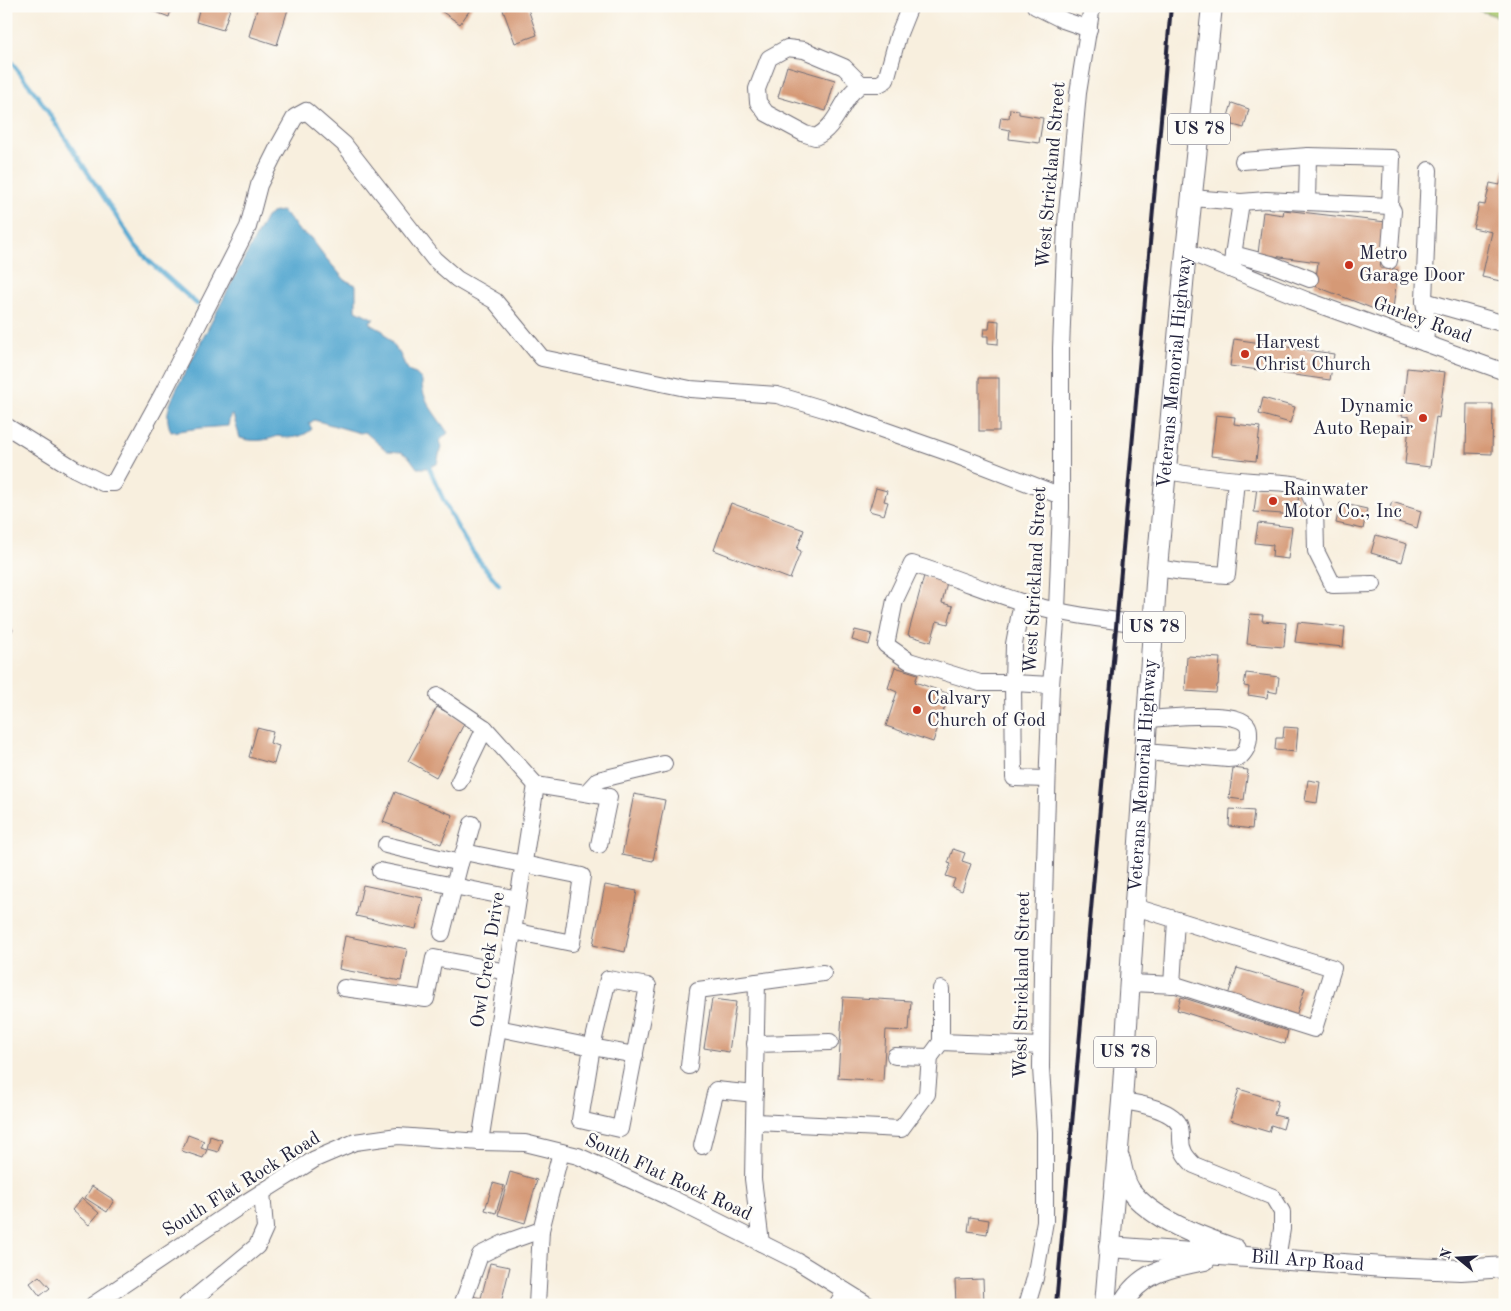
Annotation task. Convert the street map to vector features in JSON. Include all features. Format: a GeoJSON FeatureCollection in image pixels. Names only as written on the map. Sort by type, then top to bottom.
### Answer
{"type":"FeatureCollection","features":[{"type":"Feature","properties":{"kind":"main road","name":"Veterans Memorial Highway"},"geometry":{"type":"LineString","coordinates":[[1105,1305],[1122,1101],[1157,568],[1186,251],[1212,6]]}},
{"type":"Feature","properties":{"kind":"main road"},"geometry":{"type":"LineString","coordinates":[[1118,1150],[1123,1176],[1130,1189],[1143,1204],[1164,1218],[1190,1231],[1255,1257]]}},
{"type":"Feature","properties":{"kind":"main road","name":"Bill Arp Road"},"geometry":{"type":"LineString","coordinates":[[1109,1247],[1384,1267],[1461,1270],[1505,1267]]}},
{"type":"Feature","properties":{"kind":"main road"},"geometry":{"type":"LineString","coordinates":[[1122,1305],[1134,1288],[1146,1277],[1161,1270],[1230,1255]]}},
{"type":"Feature","properties":{"kind":"street"},"geometry":{"type":"LineString","coordinates":[[861,84],[844,67],[804,50],[787,48],[769,58],[757,89],[758,102],[766,113],[805,134],[815,137],[822,134],[838,114],[850,94],[861,84],[879,84],[886,80],[898,36],[910,6]]}},
{"type":"Feature","properties":{"kind":"street"},"geometry":{"type":"LineString","coordinates":[[1035,6],[1063,20],[1088,29]]}},
{"type":"Feature","properties":{"kind":"street","name":"West Strickland Street"},"geometry":{"type":"LineString","coordinates":[[1027,1305],[1035,1278],[1045,1221],[1045,1132],[1041,1046],[1047,779],[1051,686],[1057,610],[1061,348],[1066,224],[1078,93],[1092,6]]}},
{"type":"Feature","properties":{"kind":"street"},"geometry":{"type":"LineString","coordinates":[[6,426],[75,469],[103,483],[114,482],[163,393],[248,227],[259,185],[276,151],[295,117],[306,111],[344,144],[434,259],[457,279],[495,300],[542,358],[690,389],[777,395],[827,410],[958,456],[1060,496]]}},
{"type":"Feature","properties":{"kind":"street"},"geometry":{"type":"LineString","coordinates":[[1307,202],[1308,156]]}},
{"type":"Feature","properties":{"kind":"street"},"geometry":{"type":"LineString","coordinates":[[1242,161],[1308,156],[1392,158],[1390,206],[1393,211],[1389,261]]}},
{"type":"Feature","properties":{"kind":"street"},"geometry":{"type":"LineString","coordinates":[[1426,343],[1427,320],[1424,301],[1429,170]]}},
{"type":"Feature","properties":{"kind":"street"},"geometry":{"type":"LineString","coordinates":[[1192,198],[1241,202],[1266,200],[1390,206]]}},
{"type":"Feature","properties":{"kind":"street"},"geometry":{"type":"LineString","coordinates":[[1241,202],[1232,261],[1271,264],[1310,279]]}},
{"type":"Feature","properties":{"kind":"street","name":"Gurley Road"},"geometry":{"type":"LineString","coordinates":[[1186,251],[1232,261],[1306,300],[1505,372]]}},
{"type":"Feature","properties":{"kind":"street"},"geometry":{"type":"LineString","coordinates":[[1424,301],[1505,324]]}},
{"type":"Feature","properties":{"kind":"street"},"geometry":{"type":"LineString","coordinates":[[1166,471],[1236,480],[1291,482],[1306,487],[1315,506],[1316,552],[1333,585],[1373,584]]}},
{"type":"Feature","properties":{"kind":"street"},"geometry":{"type":"LineString","coordinates":[[1157,568],[1227,575],[1236,480]]}},
{"type":"Feature","properties":{"kind":"street"},"geometry":{"type":"LineString","coordinates":[[1051,686],[980,683],[909,661],[886,645],[895,600],[912,564],[1022,602],[1107,620],[1154,625]]}},
{"type":"Feature","properties":{"kind":"street"},"geometry":{"type":"LineString","coordinates":[[1022,602],[1014,644],[1014,778],[1047,779]]}},
{"type":"Feature","properties":{"kind":"street"},"geometry":{"type":"LineString","coordinates":[[438,696],[486,728],[536,784],[609,797],[599,845]]}},
{"type":"Feature","properties":{"kind":"street"},"geometry":{"type":"LineString","coordinates":[[1145,752],[1228,759],[1239,758],[1248,748],[1250,730],[1245,723],[1233,718],[1220,716],[1147,719]]}},
{"type":"Feature","properties":{"kind":"street"},"geometry":{"type":"LineString","coordinates":[[459,782],[486,728]]}},
{"type":"Feature","properties":{"kind":"street"},"geometry":{"type":"LineString","coordinates":[[586,793],[598,780],[664,764]]}},
{"type":"Feature","properties":{"kind":"street","name":"Owl Creek Drive"},"geometry":{"type":"LineString","coordinates":[[480,1142],[536,784]]}},
{"type":"Feature","properties":{"kind":"street"},"geometry":{"type":"LineString","coordinates":[[442,933],[472,824]]}},
{"type":"Feature","properties":{"kind":"street"},"geometry":{"type":"LineString","coordinates":[[386,845],[462,858],[524,865],[582,876],[572,943],[513,931]]}},
{"type":"Feature","properties":{"kind":"street"},"geometry":{"type":"LineString","coordinates":[[380,870],[518,900]]}},
{"type":"Feature","properties":{"kind":"street"},"geometry":{"type":"LineString","coordinates":[[1130,983],[1172,985],[1314,1028],[1333,968],[1135,907]]}},
{"type":"Feature","properties":{"kind":"street"},"geometry":{"type":"LineString","coordinates":[[1172,985],[1176,920]]}},
{"type":"Feature","properties":{"kind":"street"},"geometry":{"type":"LineString","coordinates":[[344,988],[426,999],[434,958],[507,972]]}},
{"type":"Feature","properties":{"kind":"street"},"geometry":{"type":"LineString","coordinates":[[689,1066],[698,990],[823,973]]}},
{"type":"Feature","properties":{"kind":"street"},"geometry":{"type":"LineString","coordinates":[[608,979],[648,986],[620,1129],[580,1120],[592,1047],[608,979]]}},
{"type":"Feature","properties":{"kind":"street"},"geometry":{"type":"LineString","coordinates":[[757,982],[753,1179],[761,1243]]}},
{"type":"Feature","properties":{"kind":"street"},"geometry":{"type":"LineString","coordinates":[[754,1122],[901,1129],[927,1094],[930,1057],[940,1042],[941,989]]}},
{"type":"Feature","properties":{"kind":"street"},"geometry":{"type":"LineString","coordinates":[[498,1028],[635,1055]]}},
{"type":"Feature","properties":{"kind":"street"},"geometry":{"type":"LineString","coordinates":[[755,1044],[830,1042]]}},
{"type":"Feature","properties":{"kind":"street"},"geometry":{"type":"LineString","coordinates":[[940,1042],[1041,1046]]}},
{"type":"Feature","properties":{"kind":"street"},"geometry":{"type":"LineString","coordinates":[[894,1056],[930,1057]]}},
{"type":"Feature","properties":{"kind":"street"},"geometry":{"type":"LineString","coordinates":[[702,1146],[716,1090],[755,1094]]}},
{"type":"Feature","properties":{"kind":"street"},"geometry":{"type":"LineString","coordinates":[[1122,1101],[1159,1110],[1174,1117],[1180,1127],[1181,1147],[1186,1157],[1194,1165],[1272,1197],[1282,1212],[1282,1228],[1277,1259]]}},
{"type":"Feature","properties":{"kind":"street","name":"South Flat Rock Road"},"geometry":{"type":"LineString","coordinates":[[93,1305],[314,1159],[355,1142],[398,1136],[525,1143],[578,1156],[675,1200],[797,1261],[841,1298],[868,1305]]}},
{"type":"Feature","properties":{"kind":"street"},"geometry":{"type":"LineString","coordinates":[[537,1305],[542,1230],[561,1152]]}},
{"type":"Feature","properties":{"kind":"street"},"geometry":{"type":"LineString","coordinates":[[186,1305],[257,1246],[265,1228],[262,1192]]}},
{"type":"Feature","properties":{"kind":"street"},"geometry":{"type":"LineString","coordinates":[[462,1305],[480,1255],[504,1243],[542,1230]]}},
{"type":"Feature","properties":{"kind":"green space"},"geometry":{"type":"Polygon","coordinates":[[[1465,6],[1505,6],[1505,19],[1465,6]]]}},
{"type":"Feature","properties":{"kind":"water"},"geometry":{"type":"Polygon","coordinates":[[[281,211],[289,217],[299,231],[311,238],[345,280],[356,285],[356,310],[374,319],[370,321],[372,325],[383,331],[400,354],[410,372],[416,374],[422,380],[422,387],[427,401],[448,433],[439,441],[441,447],[437,464],[426,468],[417,468],[409,457],[401,452],[387,451],[365,432],[360,433],[314,420],[309,424],[312,429],[309,432],[291,438],[278,436],[264,440],[254,440],[240,438],[233,415],[230,416],[228,426],[171,432],[168,420],[169,406],[176,390],[266,217],[281,211]]]}},
{"type":"Feature","properties":{"kind":"building"},"geometry":{"type":"Polygon","coordinates":[[[147,6],[172,6],[169,17],[146,8],[147,6]]]}},
{"type":"Feature","properties":{"kind":"building"},"geometry":{"type":"Polygon","coordinates":[[[200,6],[231,6],[223,30],[196,22],[200,6]]]}},
{"type":"Feature","properties":{"kind":"building"},"geometry":{"type":"Polygon","coordinates":[[[258,6],[289,6],[277,45],[249,36],[258,6]]]}},
{"type":"Feature","properties":{"kind":"building"},"geometry":{"type":"Polygon","coordinates":[[[445,6],[472,7],[460,24],[441,11],[445,6]]]}},
{"type":"Feature","properties":{"kind":"building"},"geometry":{"type":"Polygon","coordinates":[[[514,6],[527,6],[537,35],[515,43],[503,10],[514,6]]]}},
{"type":"Feature","properties":{"kind":"building"},"geometry":{"type":"Polygon","coordinates":[[[787,66],[835,80],[826,111],[778,97],[787,66]]]}},
{"type":"Feature","properties":{"kind":"building"},"geometry":{"type":"Polygon","coordinates":[[[1232,103],[1249,109],[1244,128],[1226,123],[1232,103]]]}},
{"type":"Feature","properties":{"kind":"building"},"geometry":{"type":"Polygon","coordinates":[[[1010,109],[1019,110],[1019,114],[1043,118],[1039,143],[1009,139],[1010,130],[999,128],[1001,117],[1009,118],[1010,109]]]}},
{"type":"Feature","properties":{"kind":"building"},"geometry":{"type":"Polygon","coordinates":[[[1504,170],[1505,282],[1482,277],[1492,232],[1473,228],[1479,204],[1485,205],[1490,183],[1500,185],[1504,170]]]}},
{"type":"Feature","properties":{"kind":"building","name":"Metro Garage Door"},"geometry":{"type":"Polygon","coordinates":[[[1284,210],[1386,222],[1380,268],[1398,270],[1392,316],[1315,286],[1318,262],[1258,254],[1263,212],[1283,215],[1284,210]]]}},
{"type":"Feature","properties":{"kind":"building"},"geometry":{"type":"Polygon","coordinates":[[[990,320],[999,321],[998,344],[988,343],[988,336],[983,336],[984,329],[989,329],[990,320]]]}},
{"type":"Feature","properties":{"kind":"building"},"geometry":{"type":"Polygon","coordinates":[[[1234,339],[1334,354],[1330,380],[1230,366],[1234,339]]]}},
{"type":"Feature","properties":{"kind":"building","name":"Dynamic Auto Repair"},"geometry":{"type":"Polygon","coordinates":[[[1407,368],[1445,372],[1439,418],[1436,417],[1430,467],[1405,464],[1410,417],[1402,416],[1407,368]]]}},
{"type":"Feature","properties":{"kind":"building"},"geometry":{"type":"Polygon","coordinates":[[[979,378],[999,378],[999,431],[979,431],[979,378]]]}},
{"type":"Feature","properties":{"kind":"building"},"geometry":{"type":"Polygon","coordinates":[[[1263,398],[1295,407],[1290,423],[1259,414],[1263,398]]]}},
{"type":"Feature","properties":{"kind":"building"},"geometry":{"type":"Polygon","coordinates":[[[1467,404],[1493,404],[1492,454],[1466,453],[1467,404]]]}},
{"type":"Feature","properties":{"kind":"building"},"geometry":{"type":"Polygon","coordinates":[[[1216,415],[1235,417],[1234,424],[1260,427],[1256,461],[1211,456],[1216,415]]]}},
{"type":"Feature","properties":{"kind":"building"},"geometry":{"type":"Polygon","coordinates":[[[1257,487],[1299,491],[1297,515],[1254,512],[1257,487]]]}},
{"type":"Feature","properties":{"kind":"building"},"geometry":{"type":"Polygon","coordinates":[[[876,488],[887,491],[884,501],[888,502],[884,515],[869,511],[876,488]]]}},
{"type":"Feature","properties":{"kind":"building"},"geometry":{"type":"Polygon","coordinates":[[[1392,502],[1421,511],[1417,528],[1386,518],[1392,502]]]}},
{"type":"Feature","properties":{"kind":"building"},"geometry":{"type":"Polygon","coordinates":[[[731,503],[804,530],[797,549],[801,551],[790,579],[714,550],[731,503]]]}},
{"type":"Feature","properties":{"kind":"building"},"geometry":{"type":"Polygon","coordinates":[[[1340,503],[1367,509],[1363,529],[1336,523],[1340,503]]]}},
{"type":"Feature","properties":{"kind":"building"},"geometry":{"type":"Polygon","coordinates":[[[1258,523],[1292,527],[1288,559],[1272,557],[1273,545],[1255,543],[1258,523]]]}},
{"type":"Feature","properties":{"kind":"building"},"geometry":{"type":"Polygon","coordinates":[[[1376,535],[1407,544],[1402,562],[1371,553],[1376,535]]]}},
{"type":"Feature","properties":{"kind":"building"},"geometry":{"type":"Polygon","coordinates":[[[924,576],[947,582],[942,603],[953,606],[948,624],[937,621],[931,642],[908,635],[924,576]]]}},
{"type":"Feature","properties":{"kind":"building"},"geometry":{"type":"Polygon","coordinates":[[[1250,614],[1263,615],[1262,621],[1286,623],[1284,647],[1247,644],[1250,614]]]}},
{"type":"Feature","properties":{"kind":"building"},"geometry":{"type":"Polygon","coordinates":[[[1298,622],[1345,627],[1343,647],[1295,642],[1298,622]]]}},
{"type":"Feature","properties":{"kind":"building"},"geometry":{"type":"Polygon","coordinates":[[[6,626],[13,629],[6,644],[6,626]]]}},
{"type":"Feature","properties":{"kind":"building"},"geometry":{"type":"Polygon","coordinates":[[[855,630],[872,634],[869,645],[852,640],[855,630]]]}},
{"type":"Feature","properties":{"kind":"building"},"geometry":{"type":"Polygon","coordinates":[[[1187,656],[1220,658],[1216,693],[1185,691],[1187,656]]]}},
{"type":"Feature","properties":{"kind":"building","name":"Calvary Church of God"},"geometry":{"type":"Polygon","coordinates":[[[895,667],[918,674],[915,682],[949,694],[933,742],[886,726],[897,692],[888,688],[895,667]]]}},
{"type":"Feature","properties":{"kind":"building"},"geometry":{"type":"Polygon","coordinates":[[[1246,673],[1279,677],[1277,693],[1268,691],[1267,698],[1248,695],[1249,687],[1244,686],[1246,673]]]}},
{"type":"Feature","properties":{"kind":"building"},"geometry":{"type":"Polygon","coordinates":[[[437,707],[465,722],[436,777],[408,761],[437,707]]]}},
{"type":"Feature","properties":{"kind":"building"},"geometry":{"type":"Polygon","coordinates":[[[1284,727],[1298,728],[1296,752],[1275,750],[1276,738],[1283,738],[1284,727]]]}},
{"type":"Feature","properties":{"kind":"building"},"geometry":{"type":"Polygon","coordinates":[[[257,728],[273,732],[270,743],[279,746],[274,764],[249,757],[257,728]]]}},
{"type":"Feature","properties":{"kind":"building"},"geometry":{"type":"Polygon","coordinates":[[[1233,768],[1248,770],[1244,800],[1229,798],[1233,768]]]}},
{"type":"Feature","properties":{"kind":"building"},"geometry":{"type":"Polygon","coordinates":[[[1308,780],[1320,782],[1317,803],[1305,801],[1308,780]]]}},
{"type":"Feature","properties":{"kind":"building"},"geometry":{"type":"Polygon","coordinates":[[[395,792],[453,815],[441,844],[383,822],[395,792]]]}},
{"type":"Feature","properties":{"kind":"building"},"geometry":{"type":"Polygon","coordinates":[[[634,794],[665,800],[653,861],[622,855],[634,794]]]}},
{"type":"Feature","properties":{"kind":"building"},"geometry":{"type":"Polygon","coordinates":[[[1230,809],[1254,811],[1252,829],[1229,826],[1230,809]]]}},
{"type":"Feature","properties":{"kind":"building"},"geometry":{"type":"Polygon","coordinates":[[[953,849],[965,853],[962,861],[971,864],[962,891],[952,887],[955,879],[946,876],[951,864],[948,863],[953,849]]]}},
{"type":"Feature","properties":{"kind":"building"},"geometry":{"type":"Polygon","coordinates":[[[363,885],[423,898],[416,929],[356,916],[363,885]]]}},
{"type":"Feature","properties":{"kind":"building"},"geometry":{"type":"Polygon","coordinates":[[[605,885],[637,891],[625,952],[593,945],[605,885]]]}},
{"type":"Feature","properties":{"kind":"building"},"geometry":{"type":"Polygon","coordinates":[[[345,936],[407,949],[401,981],[339,969],[345,936]]]}},
{"type":"Feature","properties":{"kind":"building"},"geometry":{"type":"Polygon","coordinates":[[[1237,968],[1305,988],[1296,1016],[1228,995],[1237,968]]]}},
{"type":"Feature","properties":{"kind":"building"},"geometry":{"type":"Polygon","coordinates":[[[843,997],[911,1001],[909,1031],[886,1030],[883,1081],[838,1078],[843,997]]]}},
{"type":"Feature","properties":{"kind":"building"},"geometry":{"type":"Polygon","coordinates":[[[1181,997],[1288,1031],[1285,1044],[1177,1010],[1181,997]]]}},
{"type":"Feature","properties":{"kind":"building"},"geometry":{"type":"Polygon","coordinates":[[[712,999],[736,1002],[729,1052],[704,1048],[712,999]]]}},
{"type":"Feature","properties":{"kind":"building"},"geometry":{"type":"Polygon","coordinates":[[[1239,1089],[1278,1101],[1274,1115],[1286,1118],[1283,1129],[1271,1125],[1269,1132],[1230,1120],[1239,1089]]]}},
{"type":"Feature","properties":{"kind":"building"},"geometry":{"type":"Polygon","coordinates":[[[188,1135],[204,1141],[201,1148],[207,1150],[203,1158],[182,1151],[188,1135]]]}},
{"type":"Feature","properties":{"kind":"building"},"geometry":{"type":"Polygon","coordinates":[[[210,1136],[222,1140],[218,1152],[207,1149],[210,1136]]]}},
{"type":"Feature","properties":{"kind":"building"},"geometry":{"type":"Polygon","coordinates":[[[510,1172],[537,1180],[525,1223],[498,1215],[510,1172]]]}},
{"type":"Feature","properties":{"kind":"building"},"geometry":{"type":"Polygon","coordinates":[[[493,1183],[504,1186],[496,1213],[485,1210],[493,1183]]]}},
{"type":"Feature","properties":{"kind":"building"},"geometry":{"type":"Polygon","coordinates":[[[92,1186],[114,1200],[107,1212],[85,1198],[92,1186]]]}},
{"type":"Feature","properties":{"kind":"building"},"geometry":{"type":"Polygon","coordinates":[[[82,1198],[99,1213],[89,1225],[72,1210],[82,1198]]]}},
{"type":"Feature","properties":{"kind":"building"},"geometry":{"type":"Polygon","coordinates":[[[970,1217],[989,1220],[987,1234],[968,1231],[970,1217]]]}},
{"type":"Feature","properties":{"kind":"building"},"geometry":{"type":"Polygon","coordinates":[[[490,1263],[510,1267],[501,1303],[506,1305],[464,1305],[467,1295],[481,1298],[490,1263]]]}},
{"type":"Feature","properties":{"kind":"building"},"geometry":{"type":"Polygon","coordinates":[[[39,1276],[50,1288],[40,1296],[30,1283],[39,1276]]]}},
{"type":"Feature","properties":{"kind":"building"},"geometry":{"type":"Polygon","coordinates":[[[983,1279],[984,1303],[956,1305],[955,1280],[983,1279]]]}},
{"type":"Feature","properties":{"kind":"waterway"},"geometry":{"type":"LineString","coordinates":[[6,55],[39,98],[135,245],[150,262],[197,304]]}},
{"type":"Feature","properties":{"kind":"waterway"},"geometry":{"type":"LineString","coordinates":[[429,467],[456,526],[477,558],[499,585]]}},
{"type":"Feature","properties":{"kind":"railway"},"geometry":{"type":"LineString","coordinates":[[1056,1305],[1171,6]]}},
{"type":"Feature","properties":{"kind":"place","name":"Metro Garage Door"},"geometry":{"type":"Point","coordinates":[1349,265]}},
{"type":"Feature","properties":{"kind":"place","name":"Harvest Christ Church"},"geometry":{"type":"Point","coordinates":[1245,354]}},
{"type":"Feature","properties":{"kind":"place","name":"Dynamic Auto Repair"},"geometry":{"type":"Point","coordinates":[1423,418]}},
{"type":"Feature","properties":{"kind":"place","name":"Rainwater Motor Co., Inc"},"geometry":{"type":"Point","coordinates":[1273,501]}},
{"type":"Feature","properties":{"kind":"place","name":"Calvary Church of God"},"geometry":{"type":"Point","coordinates":[917,710]}}]}
